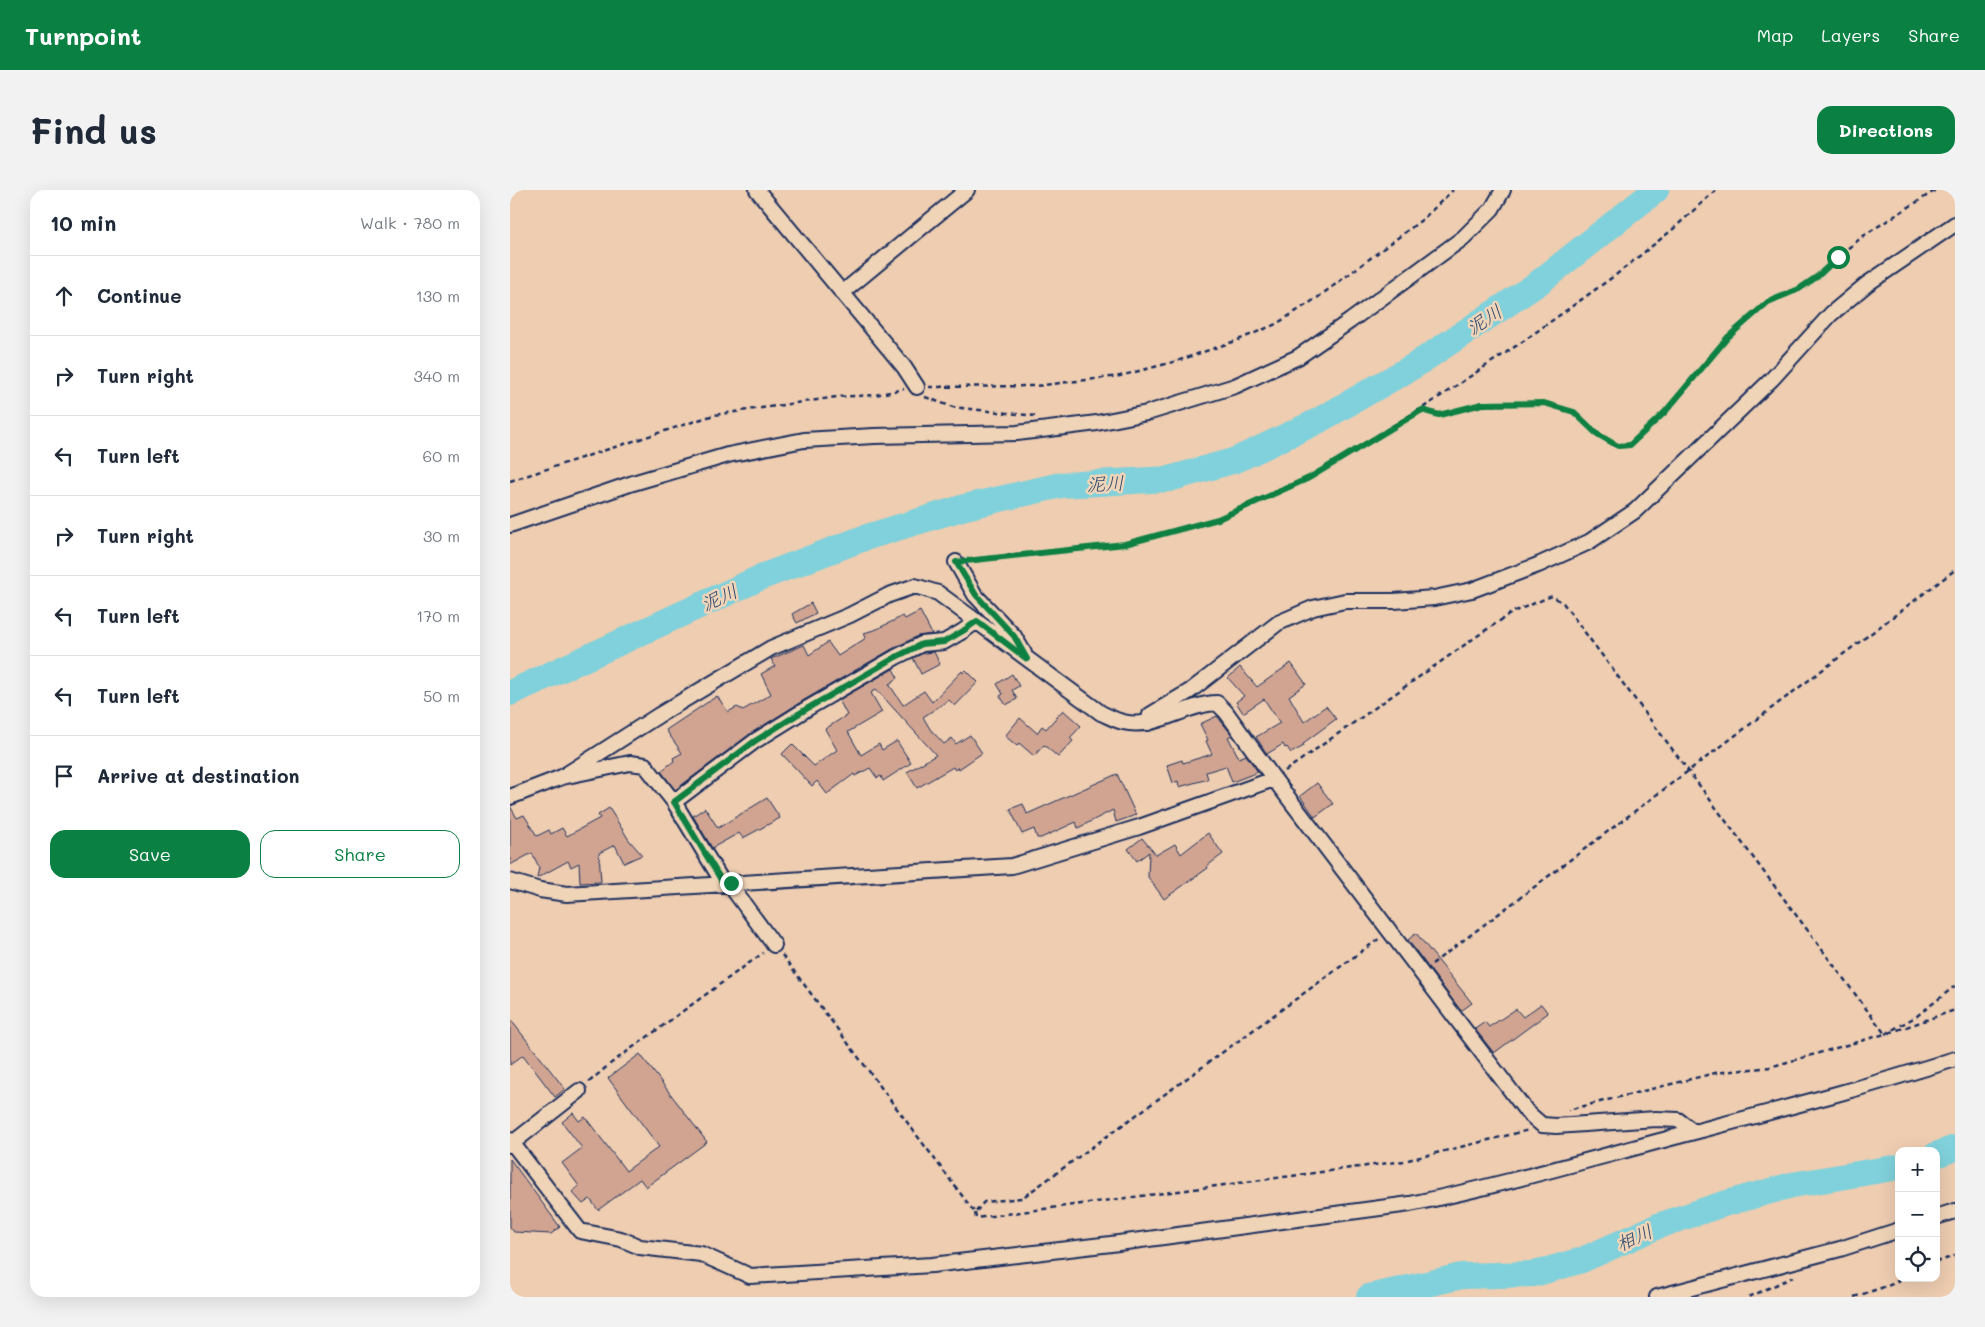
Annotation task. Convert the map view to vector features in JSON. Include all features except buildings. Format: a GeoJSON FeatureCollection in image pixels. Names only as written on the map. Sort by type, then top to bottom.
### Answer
{"type":"FeatureCollection","features":[{"type":"Feature","properties":{"kind":"street"},"geometry":{"type":"LineString","coordinates":[[757,190],[904,367],[917,387]]}},
{"type":"Feature","properties":{"kind":"street"},"geometry":{"type":"LineString","coordinates":[[842,293],[967,190]]}},
{"type":"Feature","properties":{"kind":"street"},"geometry":{"type":"LineString","coordinates":[[510,525],[633,483],[728,455],[804,440],[1017,432],[1097,423],[1147,413],[1235,386],[1298,357],[1350,321],[1463,238],[1492,209],[1503,190]]}},
{"type":"Feature","properties":{"kind":"street"},"geometry":{"type":"LineString","coordinates":[[1147,723],[1150,715],[1190,691],[1278,623],[1313,608],[1345,601],[1394,602],[1434,598],[1472,590],[1538,566],[1589,542],[1635,511],[1772,378],[1831,314],[1867,284],[1955,224]]}},
{"type":"Feature","properties":{"kind":"street"},"geometry":{"type":"LineString","coordinates":[[956,562],[976,595],[1014,636],[1027,659]]}},
{"type":"Feature","properties":{"kind":"street"},"geometry":{"type":"LineString","coordinates":[[562,777],[659,714],[771,648],[850,615],[889,595],[915,586],[938,593],[1101,713],[1123,722],[1147,723],[1204,704],[1217,704],[1226,712],[1274,779],[1526,1112],[1542,1125],[1556,1126],[1656,1119],[1678,1120],[1694,1132]]}},
{"type":"Feature","properties":{"kind":"street"},"geometry":{"type":"LineString","coordinates":[[674,802],[755,741],[808,708],[896,657],[922,644],[944,642],[977,621]]}},
{"type":"Feature","properties":{"kind":"street"},"geometry":{"type":"LineString","coordinates":[[510,797],[562,777],[630,763],[645,765],[674,802],[727,883],[774,945]]}},
{"type":"Feature","properties":{"kind":"street"},"geometry":{"type":"LineString","coordinates":[[510,881],[540,890],[567,894],[1012,866],[1130,830],[1274,779]]}},
{"type":"Feature","properties":{"kind":"street"},"geometry":{"type":"LineString","coordinates":[[579,1091],[511,1142],[580,1231],[621,1239],[640,1248],[701,1254],[750,1276],[932,1265],[1111,1244],[1410,1204],[1459,1194],[1694,1132],[1899,1077],[1955,1059]]}},
{"type":"Feature","properties":{"kind":"street"},"geometry":{"type":"LineString","coordinates":[[1940,1216],[1955,1211]]}},
{"type":"Feature","properties":{"kind":"street"},"geometry":{"type":"LineString","coordinates":[[1657,1297],[1840,1249],[1895,1231]]}},
{"type":"Feature","properties":{"kind":"path"},"geometry":{"type":"LineString","coordinates":[[510,481],[714,415],[836,397],[875,395],[917,387],[1035,386],[1120,376],[1177,361],[1238,340],[1276,324],[1317,298],[1423,219],[1453,190]]}},
{"type":"Feature","properties":{"kind":"path"},"geometry":{"type":"LineString","coordinates":[[956,562],[1125,544],[1218,519],[1309,478],[1422,410],[1525,340],[1618,274],[1672,230],[1716,190]]}},
{"type":"Feature","properties":{"kind":"path"},"geometry":{"type":"LineString","coordinates":[[1422,410],[1439,415],[1482,404],[1544,403],[1574,412],[1597,434],[1618,446],[1630,445],[1665,412],[1728,337],[1768,302],[1799,289],[1818,276],[1866,234],[1936,190]]}},
{"type":"Feature","properties":{"kind":"path"},"geometry":{"type":"LineString","coordinates":[[917,387],[924,397],[953,407],[1040,417]]}},
{"type":"Feature","properties":{"kind":"path"},"geometry":{"type":"LineString","coordinates":[[1420,972],[1689,772],[1955,570]]}},
{"type":"Feature","properties":{"kind":"path"},"geometry":{"type":"LineString","coordinates":[[1274,779],[1483,632],[1514,612],[1552,596],[1563,603],[1885,1034]]}},
{"type":"Feature","properties":{"kind":"path"},"geometry":{"type":"LineString","coordinates":[[975,1213],[984,1202],[1022,1198],[1389,932]]}},
{"type":"Feature","properties":{"kind":"path"},"geometry":{"type":"LineString","coordinates":[[579,1091],[610,1064],[774,945],[975,1213],[976,1218],[1404,1161],[1525,1132],[1542,1125]]}},
{"type":"Feature","properties":{"kind":"path"},"geometry":{"type":"LineString","coordinates":[[1885,1034],[1917,1016],[1955,986]]}},
{"type":"Feature","properties":{"kind":"path"},"geometry":{"type":"LineString","coordinates":[[1563,1112],[1715,1073],[1770,1067],[1885,1034],[1955,1010]]}},
{"type":"Feature","properties":{"kind":"path"},"geometry":{"type":"LineString","coordinates":[[1940,1261],[1955,1256]]}},
{"type":"Feature","properties":{"kind":"path"},"geometry":{"type":"LineString","coordinates":[[1854,1297],[1896,1282]]}},
{"type":"Feature","properties":{"kind":"waterway","name":"泥川"},"geometry":{"type":"LineString","coordinates":[[510,693],[764,576],[864,538],[965,507],[1061,485],[1169,479],[1236,460],[1316,422],[1414,366],[1537,284],[1656,190]]}},
{"type":"Feature","properties":{"kind":"waterway","name":"相川"},"geometry":{"type":"LineString","coordinates":[[1940,1154],[1955,1148]]}},
{"type":"Feature","properties":{"kind":"waterway","name":"相川"},"geometry":{"type":"LineString","coordinates":[[1369,1297],[1462,1276],[1534,1274],[1582,1260],[1658,1226],[1720,1205],[1792,1185],[1895,1168]]}},
{"type":"Feature","properties":{"kind":"route"},"geometry":{"type":"LineString","coordinates":[[731,883],[723,883],[674,802],[755,741],[808,708],[896,657],[922,644],[944,642],[977,621],[1027,659],[1014,636],[976,595],[956,562],[1125,544],[1218,519],[1309,478],[1422,410],[1439,415],[1482,404],[1544,403],[1574,412],[1597,434],[1618,446],[1630,445],[1665,412],[1728,337],[1768,302],[1799,289],[1818,276],[1838,257]]}}]}
